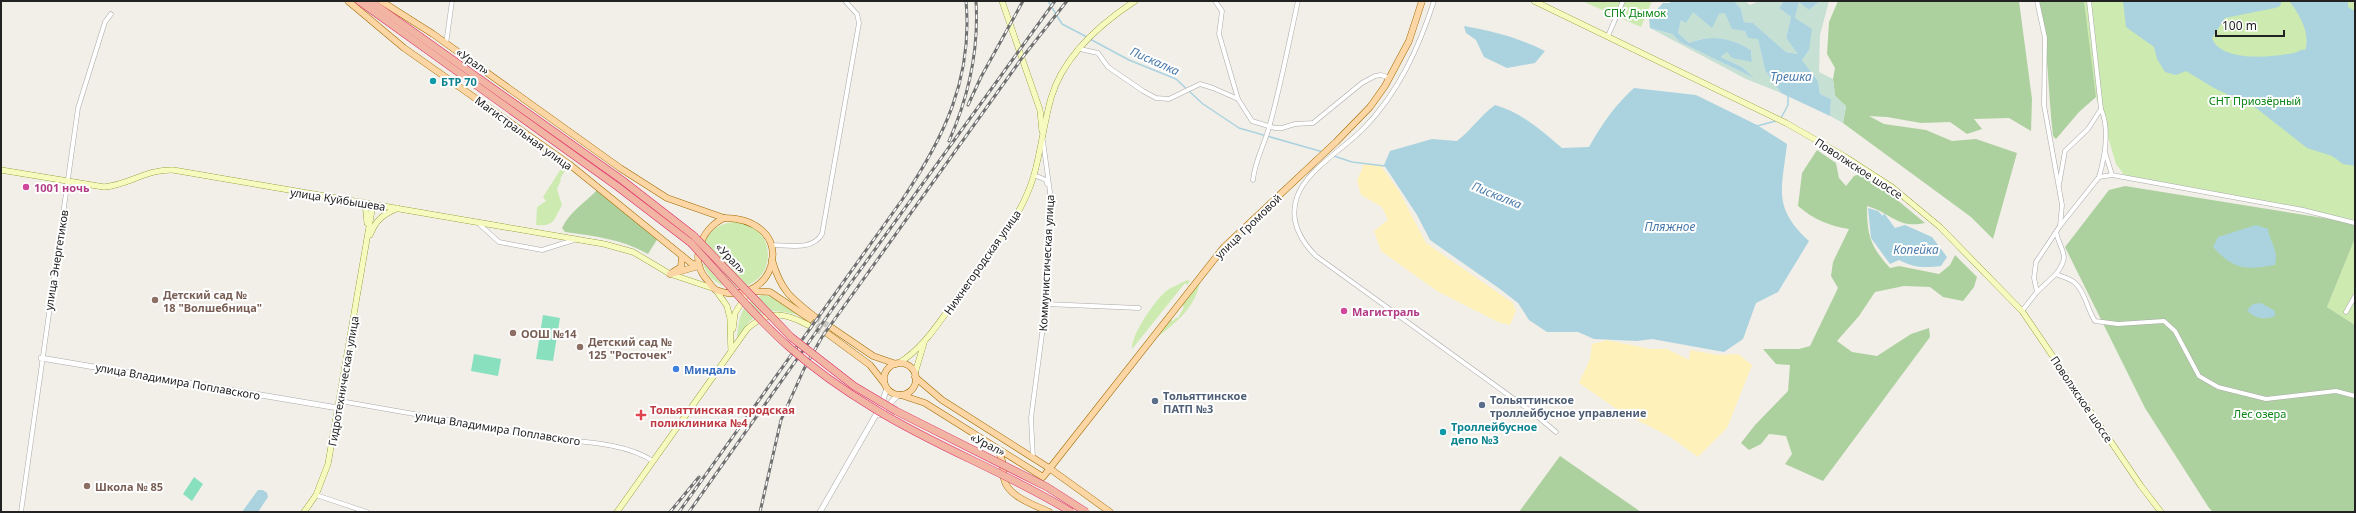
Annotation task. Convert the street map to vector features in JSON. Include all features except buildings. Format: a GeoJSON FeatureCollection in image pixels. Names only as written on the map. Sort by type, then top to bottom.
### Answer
{"type":"FeatureCollection","features":[{"type":"Feature","properties":{"kind":"highway","name":"«Урал»"},"geometry":{"type":"LineString","coordinates":[[359,1],[394,22],[662,210],[694,236],[792,337],[854,386],[896,411],[1047,487],[1086,512]]}},
{"type":"Feature","properties":{"kind":"highway","name":"«Урал»"},"geometry":{"type":"LineString","coordinates":[[370,1],[394,22],[685,238],[789,347],[847,392],[908,428],[1030,488],[1071,512]]}},
{"type":"Feature","properties":{"kind":"main road","name":"Магистральная улица"},"geometry":{"type":"LineString","coordinates":[[348,1],[404,48],[569,164],[690,263],[699,266]]}},
{"type":"Feature","properties":{"kind":"main road"},"geometry":{"type":"LineString","coordinates":[[380,1],[399,11],[615,165],[660,193],[695,209],[724,218],[742,219],[756,224],[765,233],[771,245],[772,260],[777,278],[786,292],[811,320]]}},
{"type":"Feature","properties":{"kind":"main road","name":"Коммунистическая улица"},"geometry":{"type":"LineString","coordinates":[[1002,1],[1040,110],[1042,135]]}},
{"type":"Feature","properties":{"kind":"main road","name":"Нижнегородская улица"},"geometry":{"type":"LineString","coordinates":[[897,364],[926,339],[993,250],[1021,207],[1034,175],[1052,96],[1059,78],[1069,61],[1095,32],[1135,1]]}},
{"type":"Feature","properties":{"kind":"main road","name":"улица Громовой"},"geometry":{"type":"LineString","coordinates":[[998,450],[1043,477],[1224,247],[1353,125],[1370,107],[1390,78],[1409,41],[1422,1]]}},
{"type":"Feature","properties":{"kind":"main road","name":"Поволжское шоссе"},"geometry":{"type":"LineString","coordinates":[[1534,1],[1786,123],[1844,156],[1892,187],[1940,227],[2022,311],[2141,486],[2161,512]]}},
{"type":"Feature","properties":{"kind":"main road","name":"улица Куйбышева"},"geometry":{"type":"LineString","coordinates":[[1,170],[68,181],[111,186],[145,173],[173,170],[604,244],[633,252],[670,274],[716,289]]}},
{"type":"Feature","properties":{"kind":"main road"},"geometry":{"type":"LineString","coordinates":[[361,202],[367,217],[366,245]]}},
{"type":"Feature","properties":{"kind":"main road"},"geometry":{"type":"LineString","coordinates":[[366,245],[374,205]]}},
{"type":"Feature","properties":{"kind":"main road"},"geometry":{"type":"LineString","coordinates":[[366,245],[376,222],[384,214],[398,208]]}},
{"type":"Feature","properties":{"kind":"main road"},"geometry":{"type":"LineString","coordinates":[[724,218],[706,232],[699,244],[699,266],[704,277],[716,289],[727,306],[730,318],[731,351]]}},
{"type":"Feature","properties":{"kind":"main road","name":"Гидротехническая улица"},"geometry":{"type":"LineString","coordinates":[[304,512],[316,495],[328,464],[366,245]]}},
{"type":"Feature","properties":{"kind":"main road"},"geometry":{"type":"LineString","coordinates":[[670,274],[681,267],[682,256]]}},
{"type":"Feature","properties":{"kind":"main road"},"geometry":{"type":"LineString","coordinates":[[731,351],[735,314],[749,291],[769,272],[772,260]]}},
{"type":"Feature","properties":{"kind":"main road"},"geometry":{"type":"LineString","coordinates":[[670,274],[699,266]]}},
{"type":"Feature","properties":{"kind":"main road"},"geometry":{"type":"LineString","coordinates":[[716,289],[737,293],[749,291],[770,292],[811,320]]}},
{"type":"Feature","properties":{"kind":"main road"},"geometry":{"type":"LineString","coordinates":[[617,512],[747,329],[756,321],[777,314],[811,320]]}},
{"type":"Feature","properties":{"kind":"main road"},"geometry":{"type":"LineString","coordinates":[[832,328],[873,356],[908,366],[915,375],[942,400],[1049,468],[1110,512]]}},
{"type":"Feature","properties":{"kind":"main road"},"geometry":{"type":"LineString","coordinates":[[827,335],[870,365],[886,386],[899,395],[925,403],[998,450],[1002,461],[1004,480],[1011,491],[1050,512]]}},
{"type":"Feature","properties":{"kind":"main road","name":"Нижнегородская улица"},"geometry":{"type":"LineString","coordinates":[[915,375],[919,355],[926,339]]}},
{"type":"Feature","properties":{"kind":"main road"},"geometry":{"type":"LineString","coordinates":[[886,386],[886,372],[897,364]]}},
{"type":"Feature","properties":{"kind":"main road"},"geometry":{"type":"LineString","coordinates":[[899,395],[912,389],[915,375]]}},
{"type":"Feature","properties":{"kind":"street"},"geometry":{"type":"LineString","coordinates":[[446,44],[452,1]]}},
{"type":"Feature","properties":{"kind":"street"},"geometry":{"type":"LineString","coordinates":[[771,245],[810,246],[818,242],[822,234],[859,23],[857,14],[845,1]]}},
{"type":"Feature","properties":{"kind":"street"},"geometry":{"type":"LineString","coordinates":[[1215,1],[1222,11],[1219,34],[1238,99],[1252,121],[1270,127],[1282,128],[1295,124],[1313,123],[1362,83],[1375,76],[1381,75],[1390,78]]}},
{"type":"Feature","properties":{"kind":"street"},"geometry":{"type":"LineString","coordinates":[[1253,180],[1258,153],[1270,127],[1298,1]]}},
{"type":"Feature","properties":{"kind":"street"},"geometry":{"type":"LineString","coordinates":[[1434,1],[1418,45],[1392,94],[1364,128],[1302,186],[1295,205],[1297,233],[1306,246],[1316,256],[1532,412],[1556,432]]}},
{"type":"Feature","properties":{"kind":"street"},"geometry":{"type":"LineString","coordinates":[[1608,36],[1623,1]]}},
{"type":"Feature","properties":{"kind":"street"},"geometry":{"type":"LineString","coordinates":[[2037,1],[2045,38],[2044,104],[2062,205],[2060,226]]}},
{"type":"Feature","properties":{"kind":"street"},"geometry":{"type":"LineString","coordinates":[[2037,292],[2034,278],[2036,262],[2060,226],[2099,177],[2103,163],[2107,122],[2101,109],[2089,1]]}},
{"type":"Feature","properties":{"kind":"street","name":"улица Энергетиков"},"geometry":{"type":"LineString","coordinates":[[21,512],[41,358],[78,108],[105,22],[111,14]]}},
{"type":"Feature","properties":{"kind":"street"},"geometry":{"type":"LineString","coordinates":[[1080,49],[1098,53],[1108,67],[1156,98],[1169,99],[1200,84],[1238,99]]}},
{"type":"Feature","properties":{"kind":"street"},"geometry":{"type":"LineString","coordinates":[[2058,187],[2065,151],[2088,129],[2101,109]]}},
{"type":"Feature","properties":{"kind":"street","name":"Коммунистическая улица"},"geometry":{"type":"LineString","coordinates":[[1033,459],[1031,418],[1046,304],[1050,192],[1042,135]]}},
{"type":"Feature","properties":{"kind":"street"},"geometry":{"type":"LineString","coordinates":[[2104,148],[2112,175]]}},
{"type":"Feature","properties":{"kind":"street"},"geometry":{"type":"LineString","coordinates":[[1034,175],[1046,180],[1050,192]]}},
{"type":"Feature","properties":{"kind":"street"},"geometry":{"type":"LineString","coordinates":[[2099,177],[2112,175],[2303,210],[2355,222]]}},
{"type":"Feature","properties":{"kind":"street"},"geometry":{"type":"LineString","coordinates":[[477,222],[499,242],[539,250],[576,239]]}},
{"type":"Feature","properties":{"kind":"street"},"geometry":{"type":"LineString","coordinates":[[2022,311],[2037,292],[2064,264],[2065,258],[2056,232]]}},
{"type":"Feature","properties":{"kind":"street"},"geometry":{"type":"LineString","coordinates":[[2056,274],[2076,283],[2085,297],[2087,309],[2095,320],[2118,324],[2164,321],[2175,331],[2199,376],[2218,387],[2266,399],[2336,391],[2355,396]]}},
{"type":"Feature","properties":{"kind":"street"},"geometry":{"type":"LineString","coordinates":[[2346,312],[2355,296]]}},
{"type":"Feature","properties":{"kind":"street"},"geometry":{"type":"LineString","coordinates":[[1046,304],[1139,308]]}},
{"type":"Feature","properties":{"kind":"street","name":"улица Владимира Поплавского"},"geometry":{"type":"LineString","coordinates":[[41,358],[338,408]]}},
{"type":"Feature","properties":{"kind":"street"},"geometry":{"type":"LineString","coordinates":[[820,512],[881,406],[886,386]]}},
{"type":"Feature","properties":{"kind":"street"},"geometry":{"type":"LineString","coordinates":[[869,426],[899,395]]}},
{"type":"Feature","properties":{"kind":"street","name":"улица Владимира Поплавского"},"geometry":{"type":"LineString","coordinates":[[340,401],[628,450],[653,461]]}},
{"type":"Feature","properties":{"kind":"street"},"geometry":{"type":"LineString","coordinates":[[316,495],[367,512]]}},
{"type":"Feature","properties":{"kind":"green space","name":"СПК Дымок"},"geometry":{"type":"Polygon","coordinates":[[[1582,1],[1652,1],[1641,27],[1582,1]]]}},
{"type":"Feature","properties":{"kind":"green space"},"geometry":{"type":"Polygon","coordinates":[[[1734,1],[1745,1],[1750,5],[1759,1],[1784,1],[1779,8],[1791,17],[1786,38],[1799,54],[1786,52],[1753,23],[1744,22],[1741,9],[1734,1]]]}},
{"type":"Feature","properties":{"kind":"green space"},"geometry":{"type":"Polygon","coordinates":[[[1799,1],[1809,10],[1820,1],[1829,1],[1820,35],[1819,72],[1833,79],[1835,96],[1846,106],[1843,123],[1830,116],[1831,99],[1820,94],[1818,81],[1802,60],[1809,50],[1795,18],[1799,1]]]}},
{"type":"Feature","properties":{"kind":"green space"},"geometry":{"type":"Polygon","coordinates":[[[1838,1],[2019,1],[2032,99],[2031,131],[2009,118],[1974,119],[1982,129],[1967,134],[1950,122],[1921,123],[1887,117],[1869,116],[1884,124],[1926,130],[1952,141],[1976,139],[2017,153],[1993,239],[1971,217],[1843,123],[1846,106],[1835,96],[1833,79],[1835,68],[1827,54],[1829,22],[1838,1]]]}},
{"type":"Feature","properties":{"kind":"green space"},"geometry":{"type":"Polygon","coordinates":[[[2039,1],[2084,1],[2096,97],[2079,112],[2056,139],[2053,136],[2046,52],[2039,1]]]}},
{"type":"Feature","properties":{"kind":"green space","name":"СНТ Приозёрный"},"geometry":{"type":"Polygon","coordinates":[[[2082,1],[2355,1],[2355,220],[2125,176],[2116,164],[2096,97],[2082,1]]]}},
{"type":"Feature","properties":{"kind":"green space"},"geometry":{"type":"Polygon","coordinates":[[[1693,12],[1719,14],[1725,12],[1745,31],[1758,39],[1765,70],[1781,93],[1746,79],[1650,28],[1672,34],[1680,42],[1752,77],[1742,67],[1721,57],[1727,52],[1752,62],[1751,50],[1728,40],[1713,38],[1697,40],[1689,43],[1678,33],[1681,20],[1693,12]]]}},
{"type":"Feature","properties":{"kind":"green space"},"geometry":{"type":"Polygon","coordinates":[[[1817,150],[1836,163],[1839,178],[1846,186],[1854,176],[1860,174],[1896,199],[1925,223],[1908,224],[1901,222],[1883,212],[1867,206],[1868,225],[1871,240],[1878,253],[1890,268],[1899,266],[1939,274],[1950,265],[1955,255],[1977,277],[1974,287],[1963,301],[1943,297],[1930,287],[1904,286],[1875,292],[1859,316],[1837,341],[1852,352],[1877,356],[1911,334],[1929,328],[1930,337],[1823,481],[1785,464],[1792,454],[1786,436],[1769,434],[1761,444],[1749,450],[1741,443],[1755,425],[1788,391],[1790,365],[1776,364],[1763,349],[1799,349],[1810,346],[1838,288],[1831,276],[1833,262],[1849,229],[1822,221],[1809,215],[1798,206],[1802,173],[1817,150]]]}},
{"type":"Feature","properties":{"kind":"green space"},"geometry":{"type":"Polygon","coordinates":[[[564,164],[568,166],[560,179],[561,180],[557,189],[562,205],[550,224],[536,225],[537,207],[546,201],[543,197],[564,164]]]}},
{"type":"Feature","properties":{"kind":"green space","name":"Лес озера"},"geometry":{"type":"Polygon","coordinates":[[[2125,186],[2355,223],[2355,238],[2327,307],[2355,325],[2355,512],[2213,512],[2209,508],[2145,408],[2065,247],[2109,190],[2125,186]]]}},
{"type":"Feature","properties":{"kind":"green space"},"geometry":{"type":"Polygon","coordinates":[[[597,190],[658,238],[648,254],[618,242],[565,232],[562,228],[565,222],[597,190]]]}},
{"type":"Feature","properties":{"kind":"green space"},"geometry":{"type":"Polygon","coordinates":[[[735,222],[748,225],[758,232],[765,242],[768,255],[765,268],[758,278],[748,285],[735,288],[722,285],[712,278],[705,268],[702,255],[705,242],[712,232],[722,225],[735,222]]]}},
{"type":"Feature","properties":{"kind":"green space"},"geometry":{"type":"Polygon","coordinates":[[[2355,237],[2355,325],[2327,307],[2355,237]]]}},
{"type":"Feature","properties":{"kind":"green space"},"geometry":{"type":"Polygon","coordinates":[[[1187,280],[1190,281],[1187,285],[1185,283],[1132,349],[1139,327],[1155,303],[1167,290],[1187,280]]]}},
{"type":"Feature","properties":{"kind":"green space"},"geometry":{"type":"Polygon","coordinates":[[[1200,281],[1198,290],[1190,307],[1178,320],[1156,338],[1170,320],[1173,321],[1177,317],[1178,318],[1184,307],[1181,305],[1200,281]]]}},
{"type":"Feature","properties":{"kind":"green space"},"geometry":{"type":"Polygon","coordinates":[[[763,295],[776,298],[799,315],[780,311],[761,314],[750,321],[737,338],[742,311],[750,302],[763,295]]]}},
{"type":"Feature","properties":{"kind":"green space"},"geometry":{"type":"Polygon","coordinates":[[[543,315],[560,318],[553,361],[536,359],[543,315]]]}},
{"type":"Feature","properties":{"kind":"green space"},"geometry":{"type":"Polygon","coordinates":[[[474,354],[501,359],[498,376],[471,371],[474,354]]]}},
{"type":"Feature","properties":{"kind":"green space"},"geometry":{"type":"Polygon","coordinates":[[[1560,456],[1641,512],[1519,512],[1560,456]]]}},
{"type":"Feature","properties":{"kind":"green space"},"geometry":{"type":"Polygon","coordinates":[[[194,477],[203,484],[192,501],[183,494],[194,477]]]}},
{"type":"Feature","properties":{"kind":"sand"},"geometry":{"type":"Polygon","coordinates":[[[1364,164],[1381,166],[1399,191],[1426,243],[1513,303],[1516,311],[1510,325],[1498,322],[1437,291],[1381,251],[1374,231],[1388,220],[1382,207],[1361,195],[1357,181],[1364,164]]]}},
{"type":"Feature","properties":{"kind":"sand"},"geometry":{"type":"Polygon","coordinates":[[[1607,340],[1650,349],[1667,349],[1689,360],[1690,350],[1718,355],[1738,354],[1752,365],[1727,428],[1698,457],[1670,437],[1618,410],[1579,383],[1590,359],[1592,344],[1607,340]]]}},
{"type":"Feature","properties":{"kind":"water","name":"Трешка"},"geometry":{"type":"Polygon","coordinates":[[[1670,1],[1734,1],[1741,9],[1744,22],[1753,23],[1786,52],[1798,54],[1786,38],[1791,17],[1779,8],[1784,1],[1820,1],[1809,10],[1799,2],[1795,18],[1812,29],[1809,50],[1802,60],[1818,81],[1820,94],[1831,99],[1830,116],[1781,93],[1765,70],[1758,39],[1748,38],[1745,31],[1732,29],[1725,13],[1719,14],[1712,28],[1693,12],[1686,23],[1681,20],[1678,33],[1689,43],[1714,38],[1728,40],[1751,50],[1752,62],[1732,58],[1727,52],[1721,57],[1742,67],[1754,78],[1680,42],[1672,34],[1650,28],[1649,18],[1663,3],[1670,3],[1670,1]]]}},
{"type":"Feature","properties":{"kind":"water"},"geometry":{"type":"Polygon","coordinates":[[[2123,1],[2282,1],[2280,6],[2275,8],[2225,18],[2212,38],[2217,46],[2236,55],[2261,57],[2285,55],[2305,50],[2306,37],[2303,24],[2297,11],[2289,1],[2348,1],[2348,7],[2355,11],[2355,166],[2343,164],[2332,156],[2307,148],[2256,108],[2214,88],[2186,71],[2176,75],[2165,72],[2157,59],[2154,47],[2126,27],[2123,1]]]}},
{"type":"Feature","properties":{"kind":"water"},"geometry":{"type":"Polygon","coordinates":[[[1464,26],[1485,30],[1526,42],[1545,51],[1535,63],[1507,68],[1484,57],[1476,40],[1466,33],[1464,26]]]}},
{"type":"Feature","properties":{"kind":"water","name":"Пляжное"},"geometry":{"type":"Polygon","coordinates":[[[1634,88],[1696,95],[1757,125],[1787,144],[1782,186],[1784,207],[1789,218],[1797,229],[1809,241],[1778,292],[1756,303],[1743,339],[1724,352],[1652,339],[1637,341],[1594,339],[1578,332],[1547,332],[1529,320],[1518,303],[1430,240],[1417,215],[1384,165],[1390,151],[1432,139],[1457,141],[1495,105],[1514,112],[1522,117],[1562,148],[1589,147],[1609,115],[1634,88]]]}},
{"type":"Feature","properties":{"kind":"water","name":"Копейка"},"geometry":{"type":"Polygon","coordinates":[[[1868,208],[1878,211],[1883,216],[1884,213],[1895,228],[1905,225],[1932,237],[1947,257],[1941,266],[1919,267],[1899,260],[1890,264],[1871,238],[1868,208]]]}},
{"type":"Feature","properties":{"kind":"water"},"geometry":{"type":"Polygon","coordinates":[[[2256,225],[2268,229],[2276,255],[2275,265],[2248,268],[2234,264],[2220,255],[2213,247],[2218,237],[2256,225]]]}},
{"type":"Feature","properties":{"kind":"water"},"geometry":{"type":"Polygon","coordinates":[[[2261,303],[2275,311],[2275,316],[2260,318],[2256,317],[2247,310],[2253,304],[2261,303]]]}},
{"type":"Feature","properties":{"kind":"water"},"geometry":{"type":"Polygon","coordinates":[[[258,490],[263,490],[267,493],[268,497],[258,512],[242,512],[258,490]]]}},
{"type":"Feature","properties":{"kind":"waterway","name":"Пискалка"},"geometry":{"type":"LineString","coordinates":[[1048,1],[1062,24],[1087,37]]}},
{"type":"Feature","properties":{"kind":"waterway","name":"Пискалка"},"geometry":{"type":"LineString","coordinates":[[1090,39],[1129,60],[1176,79],[1203,104],[1239,128],[1323,152]]}},
{"type":"Feature","properties":{"kind":"waterway","name":"Пискалка"},"geometry":{"type":"LineString","coordinates":[[1781,118],[1788,105],[1788,96]]}},
{"type":"Feature","properties":{"kind":"waterway","name":"Пискалка"},"geometry":{"type":"LineString","coordinates":[[1757,126],[1776,121]]}},
{"type":"Feature","properties":{"kind":"waterway","name":"Пискалка"},"geometry":{"type":"LineString","coordinates":[[1334,156],[1352,162],[1385,166]]}},
{"type":"Feature","properties":{"kind":"tunnel"},"geometry":{"type":"LineString","coordinates":[[815,317],[832,328]]}},
{"type":"Feature","properties":{"kind":"tunnel"},"geometry":{"type":"LineString","coordinates":[[810,319],[828,334]]}},
{"type":"Feature","properties":{"kind":"tunnel"},"geometry":{"type":"LineString","coordinates":[[808,325],[826,335]]}},
{"type":"Feature","properties":{"kind":"railway"},"geometry":{"type":"LineString","coordinates":[[679,512],[902,200],[931,154],[943,130],[960,81],[965,56],[967,29],[966,1]]}},
{"type":"Feature","properties":{"kind":"railway"},"geometry":{"type":"LineString","coordinates":[[949,141],[962,107],[971,72],[976,37],[976,1]]}},
{"type":"Feature","properties":{"kind":"railway"},"geometry":{"type":"LineString","coordinates":[[968,105],[981,77],[1023,1]]}},
{"type":"Feature","properties":{"kind":"railway"},"geometry":{"type":"LineString","coordinates":[[689,512],[850,284],[1055,1]]}},
{"type":"Feature","properties":{"kind":"railway"},"geometry":{"type":"LineString","coordinates":[[760,512],[781,420],[804,369],[822,337],[1022,58],[1067,1]]}},
{"type":"Feature","properties":{"kind":"railway"},"geometry":{"type":"LineString","coordinates":[[670,512],[699,477]]}},
{"type":"Feature","properties":{"kind":"place","name":"БТР 70"},"geometry":{"type":"Point","coordinates":[433,81]}},
{"type":"Feature","properties":{"kind":"place","name":"1001 ночь"},"geometry":{"type":"Point","coordinates":[26,187]}},
{"type":"Feature","properties":{"kind":"place","name":"Детский сад № 18 \"Волшебница\""},"geometry":{"type":"Point","coordinates":[155,300]}},
{"type":"Feature","properties":{"kind":"place","name":"Магистраль"},"geometry":{"type":"Point","coordinates":[1344,311]}},
{"type":"Feature","properties":{"kind":"place","name":"ООШ №14"},"geometry":{"type":"Point","coordinates":[513,333]}},
{"type":"Feature","properties":{"kind":"place","name":"Детский сад № 125 \"Росточек\""},"geometry":{"type":"Point","coordinates":[580,347]}},
{"type":"Feature","properties":{"kind":"place","name":"Миндаль"},"geometry":{"type":"Point","coordinates":[676,369]}},
{"type":"Feature","properties":{"kind":"place","name":"Тольяттинское ПАТП №3"},"geometry":{"type":"Point","coordinates":[1155,401]}},
{"type":"Feature","properties":{"kind":"place","name":"Тольяттинское троллейбусное управление"},"geometry":{"type":"Point","coordinates":[1482,405]}},
{"type":"Feature","properties":{"kind":"place","name":"Тольяттинская городская поликлиника №4"},"geometry":{"type":"Point","coordinates":[641,415]}},
{"type":"Feature","properties":{"kind":"place","name":"Троллейбусное депо №3"},"geometry":{"type":"Point","coordinates":[1443,432]}},
{"type":"Feature","properties":{"kind":"place","name":"Школа № 85"},"geometry":{"type":"Point","coordinates":[87,486]}}]}
